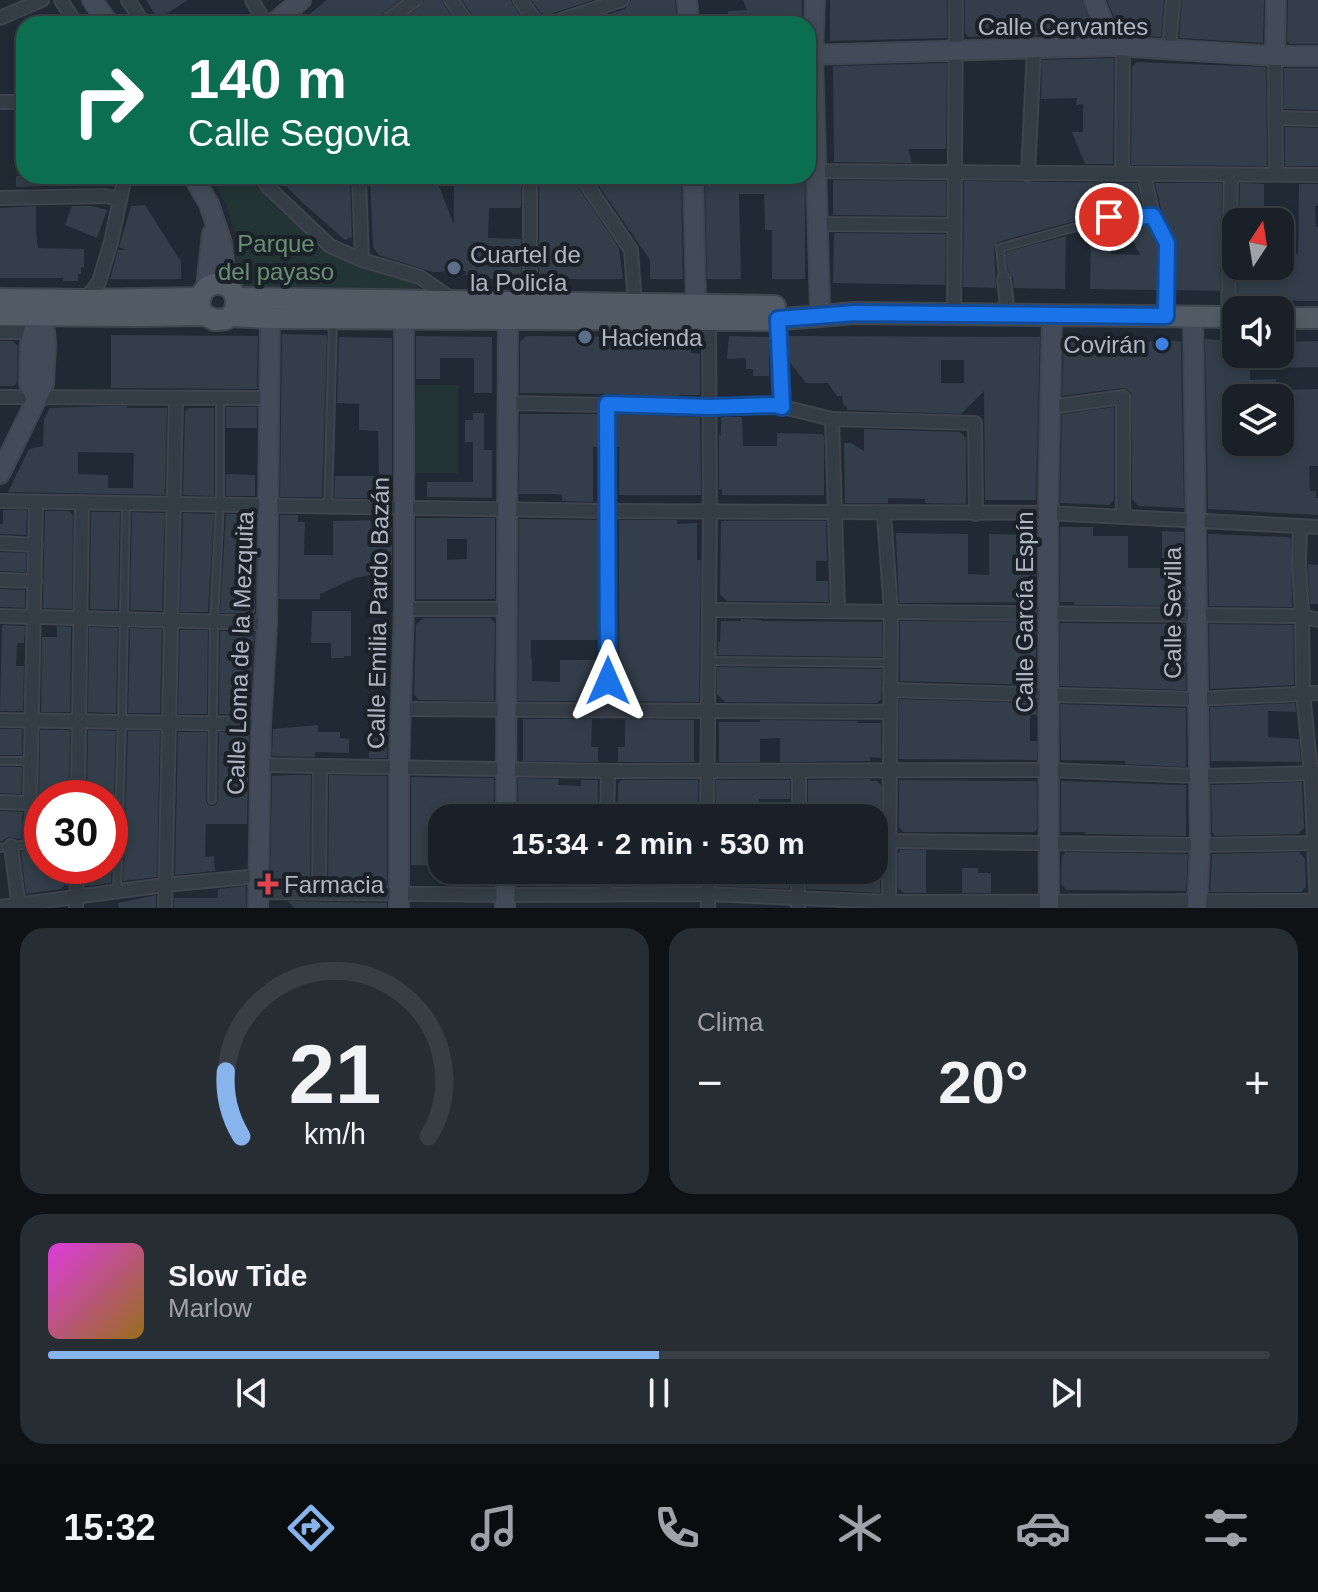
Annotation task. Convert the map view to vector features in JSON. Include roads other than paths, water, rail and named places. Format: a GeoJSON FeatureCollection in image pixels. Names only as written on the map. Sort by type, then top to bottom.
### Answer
{"type":"FeatureCollection","features":[{"type":"Feature","properties":{"kind":"main road"},"geometry":{"type":"LineString","coordinates":[[0,313],[85,300],[455,302],[531,311],[702,312],[787,306],[855,313]]}},
{"type":"Feature","properties":{"kind":"main road"},"geometry":{"type":"LineString","coordinates":[[0,313],[68,316],[217,300],[270,318],[508,318],[531,311],[635,304],[751,320],[855,313],[1222,317]]}},
{"type":"Feature","properties":{"kind":"main road"},"geometry":{"type":"LineString","coordinates":[[1294,318],[1318,318]]}},
{"type":"Feature","properties":{"kind":"street"},"geometry":{"type":"LineString","coordinates":[[0,18],[42,0]]}},
{"type":"Feature","properties":{"kind":"street"},"geometry":{"type":"LineString","coordinates":[[282,16],[301,0]]}},
{"type":"Feature","properties":{"kind":"street"},"geometry":{"type":"LineString","coordinates":[[393,16],[415,0]]}},
{"type":"Feature","properties":{"kind":"street"},"geometry":{"type":"LineString","coordinates":[[576,16],[622,0]]}},
{"type":"Feature","properties":{"kind":"street"},"geometry":{"type":"LineString","coordinates":[[954,314],[956,0]]}},
{"type":"Feature","properties":{"kind":"street"},"geometry":{"type":"LineString","coordinates":[[1094,0],[1118,47],[1122,174]]}},
{"type":"Feature","properties":{"kind":"street"},"geometry":{"type":"LineString","coordinates":[[1169,50],[1173,0]]}},
{"type":"Feature","properties":{"kind":"street"},"geometry":{"type":"LineString","coordinates":[[1276,0],[1276,174]]}},
{"type":"Feature","properties":{"kind":"street","name":"Calle Cervantes"},"geometry":{"type":"LineString","coordinates":[[816,55],[1118,47],[1318,56]]}},
{"type":"Feature","properties":{"kind":"street"},"geometry":{"type":"LineString","coordinates":[[1028,174],[1034,49]]}},
{"type":"Feature","properties":{"kind":"street"},"geometry":{"type":"LineString","coordinates":[[1276,118],[1318,119]]}},
{"type":"Feature","properties":{"kind":"street"},"geometry":{"type":"LineString","coordinates":[[816,171],[1318,175]]}},
{"type":"Feature","properties":{"kind":"street"},"geometry":{"type":"LineString","coordinates":[[1144,174],[1153,216],[1167,243],[1166,316]]}},
{"type":"Feature","properties":{"kind":"street"},"geometry":{"type":"LineString","coordinates":[[1231,175],[1232,296]]}},
{"type":"Feature","properties":{"kind":"street"},"geometry":{"type":"LineString","coordinates":[[36,398],[29,384],[34,340],[31,333],[45,309],[85,300],[99,282],[123,184]]}},
{"type":"Feature","properties":{"kind":"street"},"geometry":{"type":"LineString","coordinates":[[198,184],[209,204],[222,243],[217,300]]}},
{"type":"Feature","properties":{"kind":"street"},"geometry":{"type":"LineString","coordinates":[[266,184],[330,246],[362,260],[420,277],[455,302]]}},
{"type":"Feature","properties":{"kind":"street"},"geometry":{"type":"LineString","coordinates":[[359,184],[362,260]]}},
{"type":"Feature","properties":{"kind":"street"},"geometry":{"type":"LineString","coordinates":[[530,184],[531,311]]}},
{"type":"Feature","properties":{"kind":"street"},"geometry":{"type":"LineString","coordinates":[[586,184],[631,250],[635,304]]}},
{"type":"Feature","properties":{"kind":"street"},"geometry":{"type":"LineString","coordinates":[[694,184],[710,407],[707,804]]}},
{"type":"Feature","properties":{"kind":"street"},"geometry":{"type":"LineString","coordinates":[[751,320],[820,309],[819,224],[814,184]]}},
{"type":"Feature","properties":{"kind":"street"},"geometry":{"type":"LineString","coordinates":[[0,198],[105,196],[119,199]]}},
{"type":"Feature","properties":{"kind":"street"},"geometry":{"type":"LineString","coordinates":[[819,224],[954,225]]}},
{"type":"Feature","properties":{"kind":"street"},"geometry":{"type":"LineString","coordinates":[[1004,279],[1008,315]]}},
{"type":"Feature","properties":{"kind":"street"},"geometry":{"type":"LineString","coordinates":[[0,313],[19,323],[34,340]]}},
{"type":"Feature","properties":{"kind":"street"},"geometry":{"type":"LineString","coordinates":[[34,340],[68,316]]}},
{"type":"Feature","properties":{"kind":"street","name":"Calle García Espín"},"geometry":{"type":"LineString","coordinates":[[1049,905],[1048,513],[1052,316]]}},
{"type":"Feature","properties":{"kind":"street","name":"Calle Sevilla"},"geometry":{"type":"LineString","coordinates":[[1193,317],[1200,845],[1197,904]]}},
{"type":"Feature","properties":{"kind":"street","name":"Calle Loma de la Mezquita"},"geometry":{"type":"LineString","coordinates":[[258,892],[261,724],[267,623],[270,318]]}},
{"type":"Feature","properties":{"kind":"street","name":"Calle Emilia Pardo Bazán"},"geometry":{"type":"LineString","coordinates":[[399,900],[404,609],[404,318]]}},
{"type":"Feature","properties":{"kind":"street"},"geometry":{"type":"LineString","coordinates":[[506,804],[508,318]]}},
{"type":"Feature","properties":{"kind":"street"},"geometry":{"type":"LineString","coordinates":[[778,319],[782,407]]}},
{"type":"Feature","properties":{"kind":"street"},"geometry":{"type":"LineString","coordinates":[[0,397],[269,398]]}},
{"type":"Feature","properties":{"kind":"street"},"geometry":{"type":"LineString","coordinates":[[1050,407],[1123,397],[1123,517]]}},
{"type":"Feature","properties":{"kind":"street"},"geometry":{"type":"LineString","coordinates":[[0,474],[36,398]]}},
{"type":"Feature","properties":{"kind":"street"},"geometry":{"type":"LineString","coordinates":[[165,908],[176,399]]}},
{"type":"Feature","properties":{"kind":"street"},"geometry":{"type":"LineString","coordinates":[[507,403],[710,407],[775,405],[832,419],[975,423],[976,514]]}},
{"type":"Feature","properties":{"kind":"street"},"geometry":{"type":"LineString","coordinates":[[607,404],[608,710]]}},
{"type":"Feature","properties":{"kind":"street"},"geometry":{"type":"LineString","coordinates":[[832,419],[838,610]]}},
{"type":"Feature","properties":{"kind":"street"},"geometry":{"type":"LineString","coordinates":[[0,501],[507,510],[1048,513],[1318,527]]}},
{"type":"Feature","properties":{"kind":"street"},"geometry":{"type":"LineString","coordinates":[[31,780],[36,502]]}},
{"type":"Feature","properties":{"kind":"street"},"geometry":{"type":"LineString","coordinates":[[78,780],[82,502]]}},
{"type":"Feature","properties":{"kind":"street"},"geometry":{"type":"LineString","coordinates":[[884,514],[891,612],[889,902]]}},
{"type":"Feature","properties":{"kind":"street"},"geometry":{"type":"LineString","coordinates":[[0,907],[76,902],[117,891],[165,885],[258,892],[319,892],[399,900],[506,902],[605,894],[798,903],[1317,903],[1314,773],[1303,693],[1300,526]]}},
{"type":"Feature","properties":{"kind":"street"},"geometry":{"type":"LineString","coordinates":[[0,543],[36,545]]}},
{"type":"Feature","properties":{"kind":"street"},"geometry":{"type":"LineString","coordinates":[[0,580],[35,581]]}},
{"type":"Feature","properties":{"kind":"street"},"geometry":{"type":"LineString","coordinates":[[404,609],[507,609]]}},
{"type":"Feature","properties":{"kind":"street"},"geometry":{"type":"LineString","coordinates":[[709,610],[1302,616],[1318,620]]}},
{"type":"Feature","properties":{"kind":"street"},"geometry":{"type":"LineString","coordinates":[[0,616],[267,623]]}},
{"type":"Feature","properties":{"kind":"street"},"geometry":{"type":"LineString","coordinates":[[890,690],[1197,699],[1318,693]]}},
{"type":"Feature","properties":{"kind":"street"},"geometry":{"type":"LineString","coordinates":[[402,709],[890,712]]}},
{"type":"Feature","properties":{"kind":"street"},"geometry":{"type":"LineString","coordinates":[[0,720],[261,724]]}},
{"type":"Feature","properties":{"kind":"street"},"geometry":{"type":"LineString","coordinates":[[260,765],[707,772],[1048,770],[1198,776],[1314,773]]}},
{"type":"Feature","properties":{"kind":"street"},"geometry":{"type":"LineString","coordinates":[[319,892],[320,766]]}},
{"type":"Feature","properties":{"kind":"street"},"geometry":{"type":"LineString","coordinates":[[607,804],[608,771]]}},
{"type":"Feature","properties":{"kind":"street"},"geometry":{"type":"LineString","coordinates":[[799,772],[799,804]]}},
{"type":"Feature","properties":{"kind":"street"},"geometry":{"type":"LineString","coordinates":[[0,802],[24,803]]}},
{"type":"Feature","properties":{"kind":"street"},"geometry":{"type":"LineString","coordinates":[[889,841],[1200,845],[1316,843]]}},
{"type":"Feature","properties":{"kind":"street"},"geometry":{"type":"LineString","coordinates":[[6,847],[19,906]]}},
{"type":"Feature","properties":{"kind":"street"},"geometry":{"type":"LineString","coordinates":[[605,884],[605,894]]}},
{"type":"Feature","properties":{"kind":"lane"},"geometry":{"type":"LineString","coordinates":[[1004,279],[1000,248],[1072,228],[1097,225],[1109,217],[1153,216]]}},
{"type":"Feature","properties":{"kind":"lane"},"geometry":{"type":"LineString","coordinates":[[328,506],[333,318]]}},
{"type":"Feature","properties":{"kind":"lane"},"geometry":{"type":"LineString","coordinates":[[212,800],[220,399]]}},
{"type":"Feature","properties":{"kind":"lane"},"geometry":{"type":"LineString","coordinates":[[117,891],[126,503]]}},
{"type":"Feature","properties":{"kind":"lane"},"geometry":{"type":"LineString","coordinates":[[709,661],[890,663]]}},
{"type":"Feature","properties":{"kind":"lane"},"geometry":{"type":"LineString","coordinates":[[0,761],[31,761]]}},
{"type":"Feature","properties":{"kind":"place","name":"Cuartel de la Policía"},"geometry":{"type":"Point","coordinates":[454,268]}},
{"type":"Feature","properties":{"kind":"place","name":"Hacienda"},"geometry":{"type":"Point","coordinates":[585,337]}},
{"type":"Feature","properties":{"kind":"place","name":"Covirán"},"geometry":{"type":"Point","coordinates":[1162,344]}},
{"type":"Feature","properties":{"kind":"place","name":"Farmacia"},"geometry":{"type":"Point","coordinates":[268,884]}},
{"type":"Feature","properties":{"kind":"park label","name":"Parque del payaso"},"geometry":{"type":"Point","coordinates":[276,257]}}]}
